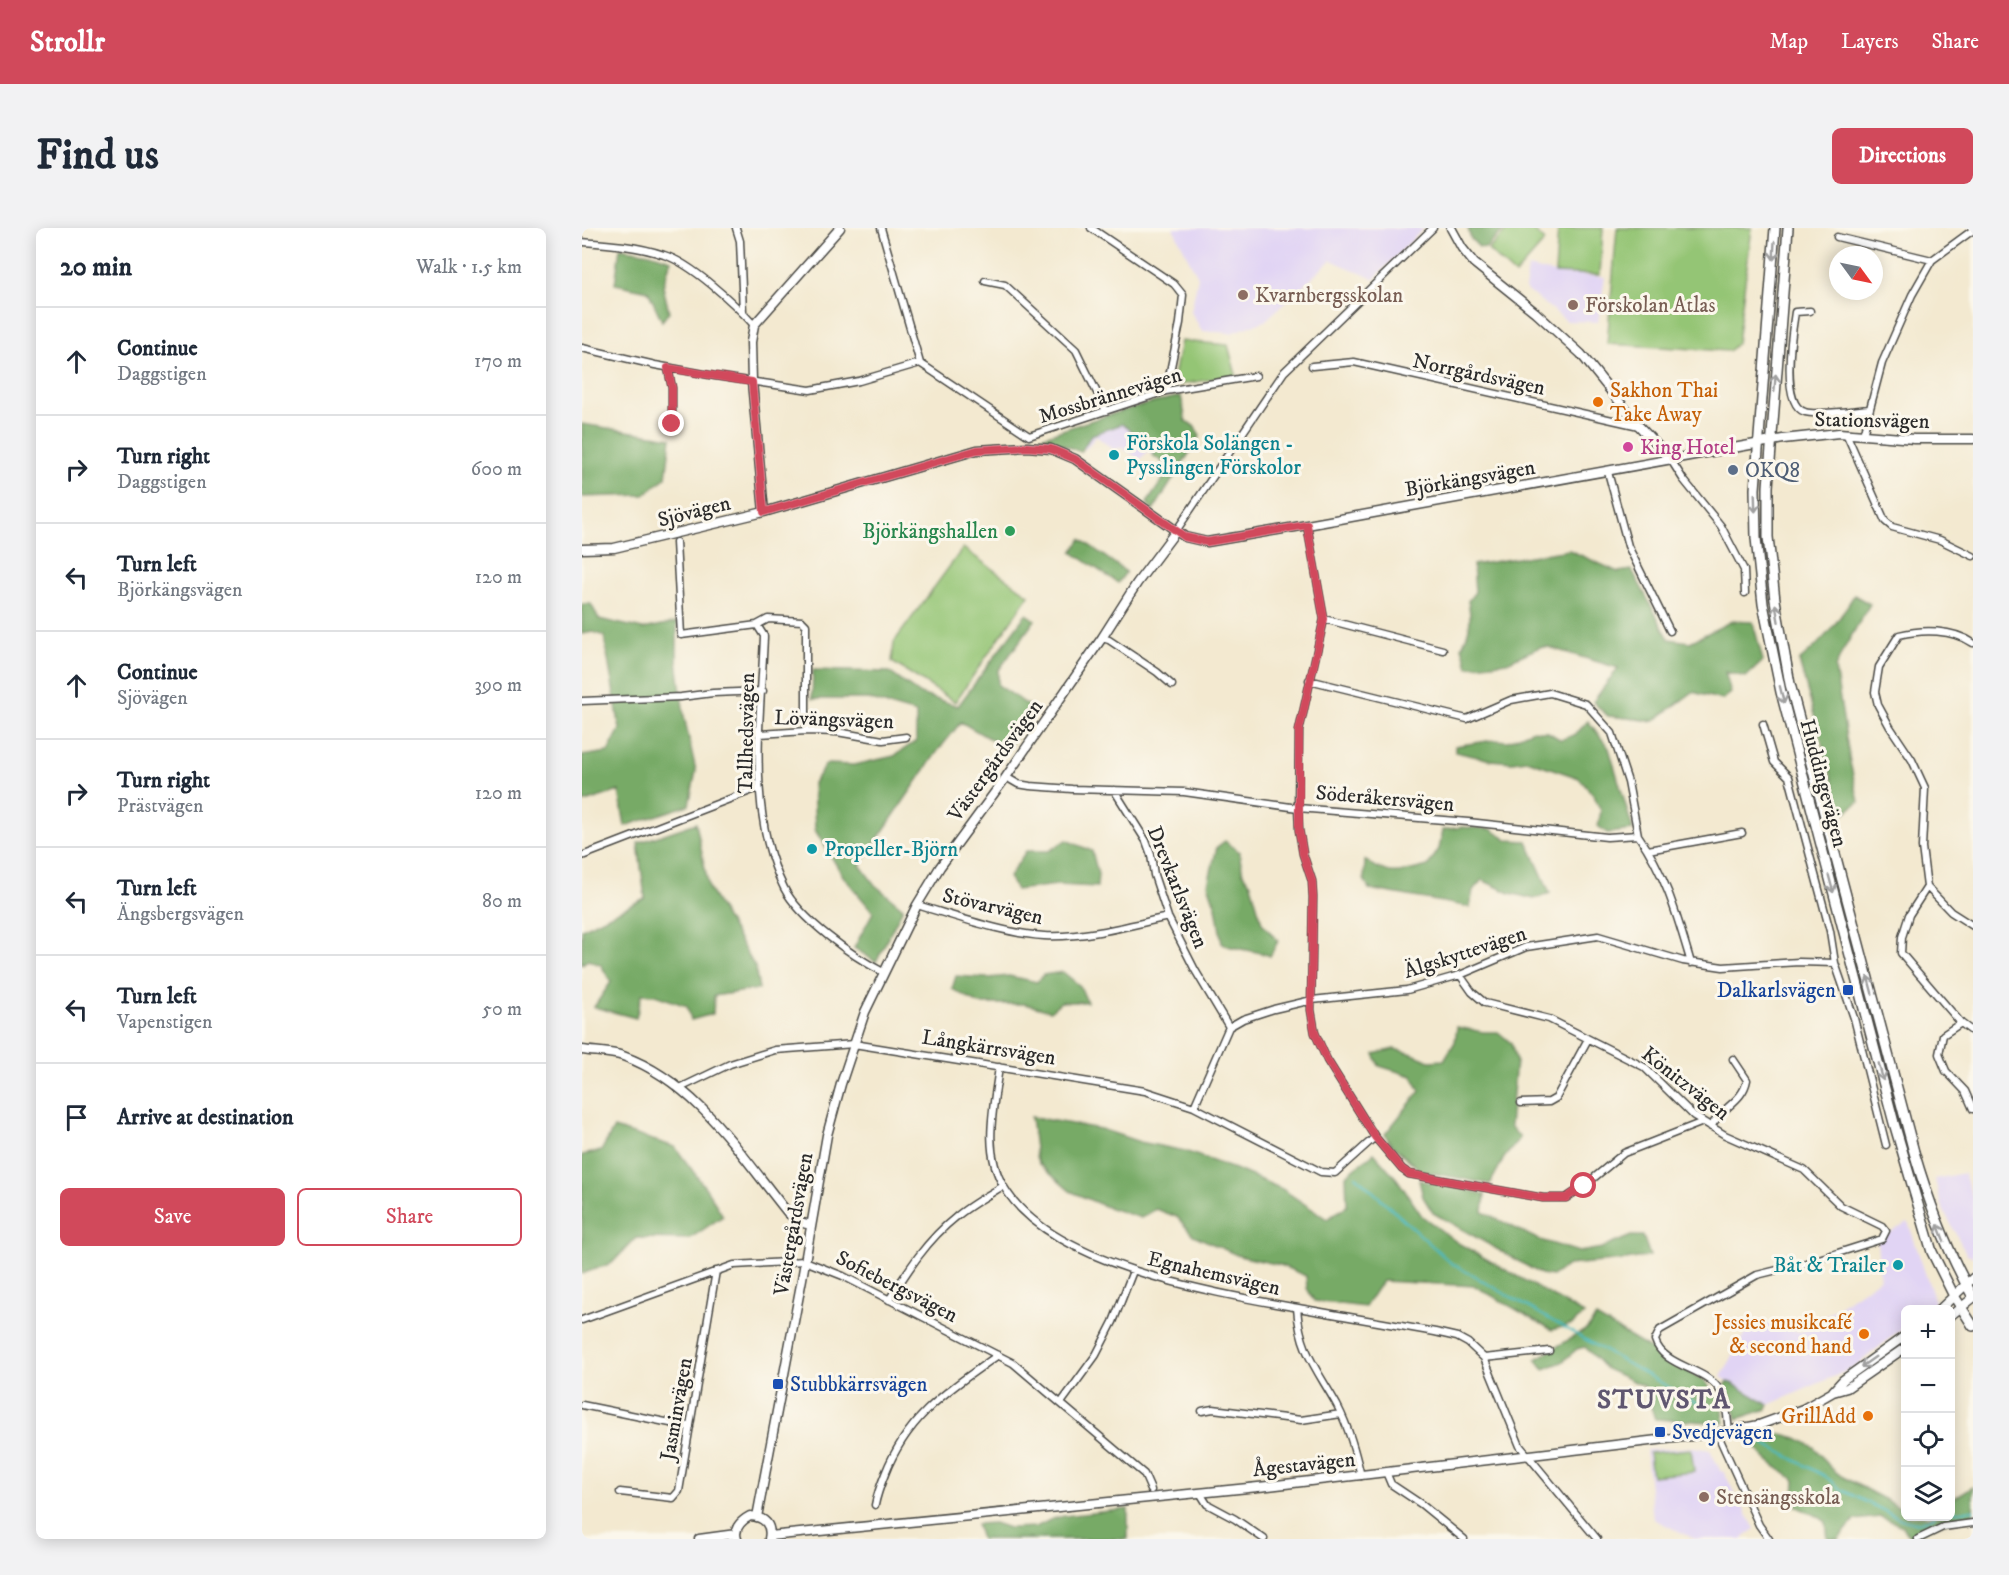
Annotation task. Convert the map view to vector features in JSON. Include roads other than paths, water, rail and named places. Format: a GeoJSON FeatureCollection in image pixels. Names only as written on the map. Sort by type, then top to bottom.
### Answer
{"type":"FeatureCollection","features":[{"type":"Feature","properties":{"kind":"main road","name":"Huddingevägen"},"geometry":{"type":"LineString","coordinates":[[1775,228],[1755,489],[1756,538],[1763,604],[1781,692],[1894,1123],[1932,1252],[1954,1296],[1973,1326]]}},
{"type":"Feature","properties":{"kind":"main road","name":"Huddingevägen"},"geometry":{"type":"LineString","coordinates":[[1788,228],[1771,441],[1768,537],[1775,600],[1790,684],[1914,1152],[1947,1249],[1970,1282],[1973,1298]]}},
{"type":"Feature","properties":{"kind":"street"},"geometry":{"type":"LineString","coordinates":[[736,228],[740,241],[743,312]]}},
{"type":"Feature","properties":{"kind":"street"},"geometry":{"type":"LineString","coordinates":[[764,512],[752,382],[751,342],[754,325],[840,228]]}},
{"type":"Feature","properties":{"kind":"street"},"geometry":{"type":"LineString","coordinates":[[582,348],[668,368],[810,390],[859,381],[920,363],[881,228]]}},
{"type":"Feature","properties":{"kind":"street"},"geometry":{"type":"LineString","coordinates":[[1091,228],[1174,284],[1183,296],[1180,323],[1166,391]]}},
{"type":"Feature","properties":{"kind":"street","name":"Västergårdsvägen"},"geometry":{"type":"LineString","coordinates":[[757,1517],[827,1135],[865,1012],[917,905],[940,867],[1006,777],[1284,372],[1433,228]]}},
{"type":"Feature","properties":{"kind":"street"},"geometry":{"type":"LineString","coordinates":[[1451,228],[1474,263],[1535,312],[1581,354],[1639,426],[1671,460],[1728,538],[1744,570],[1744,593]]}},
{"type":"Feature","properties":{"kind":"street"},"geometry":{"type":"LineString","coordinates":[[1863,435],[1882,363],[1912,295],[1932,260],[1973,230]]}},
{"type":"Feature","properties":{"kind":"street"},"geometry":{"type":"LineString","coordinates":[[1837,237],[1932,260]]}},
{"type":"Feature","properties":{"kind":"street"},"geometry":{"type":"LineString","coordinates":[[582,242],[618,245],[665,255],[699,275],[743,312],[754,325]]}},
{"type":"Feature","properties":{"kind":"street"},"geometry":{"type":"LineString","coordinates":[[985,280],[1005,285],[1065,338],[1076,350],[1106,411]]}},
{"type":"Feature","properties":{"kind":"street"},"geometry":{"type":"LineString","coordinates":[[1810,311],[1795,312],[1789,367],[1793,396],[1798,408],[1808,413],[1869,409]]}},
{"type":"Feature","properties":{"kind":"street","name":"Norrgårdsvägen"},"geometry":{"type":"LineString","coordinates":[[1312,366],[1354,362],[1639,426]]}},
{"type":"Feature","properties":{"kind":"street","name":"Mossbrännevägen"},"geometry":{"type":"LineString","coordinates":[[920,363],[1029,436],[1166,391],[1256,376]]}},
{"type":"Feature","properties":{"kind":"street"},"geometry":{"type":"LineString","coordinates":[[668,368],[672,388],[672,424]]}},
{"type":"Feature","properties":{"kind":"street"},"geometry":{"type":"LineString","coordinates":[[1846,433],[1885,521],[1892,527],[1940,540],[1973,556]]}},
{"type":"Feature","properties":{"kind":"street","name":"Stationsvägen"},"geometry":{"type":"LineString","coordinates":[[1771,441],[1846,433],[1914,439],[1973,439]]}},
{"type":"Feature","properties":{"kind":"street","name":"Björkängsvägen"},"geometry":{"type":"LineString","coordinates":[[1176,531],[1189,538],[1207,542],[1771,441]]}},
{"type":"Feature","properties":{"kind":"street","name":"Sjövägen"},"geometry":{"type":"LineString","coordinates":[[582,549],[614,548],[764,512],[977,450],[1027,447],[1051,449],[1075,459],[1176,531]]}},
{"type":"Feature","properties":{"kind":"street"},"geometry":{"type":"LineString","coordinates":[[1608,472],[1628,546],[1670,631]]}},
{"type":"Feature","properties":{"kind":"street"},"geometry":{"type":"LineString","coordinates":[[1307,525],[1324,619],[1299,724],[1298,808],[1303,854],[1312,881],[1313,897],[1311,1010],[1315,1033],[1327,1060],[1375,1137],[1409,1174],[1543,1198],[1566,1198],[1584,1186],[1623,1152],[1703,1122]]}},
{"type":"Feature","properties":{"kind":"street"},"geometry":{"type":"LineString","coordinates":[[676,542],[681,635],[757,626],[768,619],[802,621],[806,625],[806,731]]}},
{"type":"Feature","properties":{"kind":"street"},"geometry":{"type":"LineString","coordinates":[[1324,619],[1443,650]]}},
{"type":"Feature","properties":{"kind":"street","name":"Tallhedsvägen"},"geometry":{"type":"LineString","coordinates":[[757,626],[764,636],[758,788],[768,847],[784,889],[816,927],[883,972]]}},
{"type":"Feature","properties":{"kind":"street"},"geometry":{"type":"LineString","coordinates":[[1973,643],[1964,637],[1939,632],[1911,632],[1899,635],[1879,667],[1875,680],[1878,705],[1912,760],[1925,788],[1922,847],[1927,887],[1951,912],[1973,926]]}},
{"type":"Feature","properties":{"kind":"street"},"geometry":{"type":"LineString","coordinates":[[1102,638],[1109,640],[1157,672],[1172,686]]}},
{"type":"Feature","properties":{"kind":"street"},"geometry":{"type":"LineString","coordinates":[[1309,680],[1467,719],[1511,700],[1550,693],[1586,704],[1612,733],[1628,782],[1638,835],[1669,890],[1691,963]]}},
{"type":"Feature","properties":{"kind":"street"},"geometry":{"type":"LineString","coordinates":[[582,701],[763,691]]}},
{"type":"Feature","properties":{"kind":"street","name":"Huddingevägen"},"geometry":{"type":"LineString","coordinates":[[1763,724],[1774,762],[1789,777],[1830,931],[1835,963],[1854,1018],[1886,1145]]}},
{"type":"Feature","properties":{"kind":"street","name":"Lövängsvägen"},"geometry":{"type":"LineString","coordinates":[[760,734],[806,731],[837,732],[883,740],[906,737]]}},
{"type":"Feature","properties":{"kind":"street","name":"Söderåkersvägen"},"geometry":{"type":"LineString","coordinates":[[1006,777],[1018,784],[1030,786],[1184,792],[1298,808],[1468,822],[1606,837],[1638,835]]}},
{"type":"Feature","properties":{"kind":"street"},"geometry":{"type":"LineString","coordinates":[[582,856],[758,788]]}},
{"type":"Feature","properties":{"kind":"street","name":"Drevkarlsvägen"},"geometry":{"type":"LineString","coordinates":[[1114,790],[1146,841],[1168,917],[1195,970],[1229,1027]]}},
{"type":"Feature","properties":{"kind":"street"},"geometry":{"type":"LineString","coordinates":[[1648,850],[1742,833]]}},
{"type":"Feature","properties":{"kind":"street"},"geometry":{"type":"LineString","coordinates":[[1927,887],[1910,915],[1902,937],[1901,953],[1961,1023],[1973,1032]]}},
{"type":"Feature","properties":{"kind":"street","name":"Stövarvägen"},"geometry":{"type":"LineString","coordinates":[[917,905],[1000,928],[1043,936],[1098,933],[1168,917]]}},
{"type":"Feature","properties":{"kind":"street","name":"Älgskyttevägen"},"geometry":{"type":"LineString","coordinates":[[1229,1027],[1257,1014],[1312,1000],[1407,990],[1460,975],[1527,947],[1598,936],[1691,963],[1723,967],[1799,962],[1835,963]]}},
{"type":"Feature","properties":{"kind":"street","name":"Könitzvägen"},"geometry":{"type":"LineString","coordinates":[[1460,975],[1472,992],[1485,1003],[1549,1019],[1644,1067],[1694,1116],[1711,1127],[1804,1170],[1841,1206],[1882,1226],[1886,1231],[1882,1239],[1757,1275],[1700,1306],[1660,1330],[1656,1335],[1655,1340],[1661,1351],[1710,1380],[1719,1388],[1724,1399],[1729,1431]]}},
{"type":"Feature","properties":{"kind":"street"},"geometry":{"type":"LineString","coordinates":[[1961,1023],[1943,1035],[1939,1054],[1947,1071],[1965,1091],[1973,1108]]}},
{"type":"Feature","properties":{"kind":"street"},"geometry":{"type":"LineString","coordinates":[[1194,1107],[1229,1027]]}},
{"type":"Feature","properties":{"kind":"street"},"geometry":{"type":"LineString","coordinates":[[1521,1103],[1549,1102],[1556,1098],[1588,1039]]}},
{"type":"Feature","properties":{"kind":"street","name":"Långkärrsvägen"},"geometry":{"type":"LineString","coordinates":[[680,1088],[730,1064],[775,1050],[854,1044],[1131,1088],[1194,1107],[1322,1172],[1335,1173],[1375,1137]]}},
{"type":"Feature","properties":{"kind":"street"},"geometry":{"type":"LineString","coordinates":[[582,1050],[622,1056],[680,1088],[718,1126],[788,1213],[799,1222],[811,1225]]}},
{"type":"Feature","properties":{"kind":"street"},"geometry":{"type":"LineString","coordinates":[[1711,1127],[1715,1118],[1745,1090],[1748,1080],[1733,1059]]}},
{"type":"Feature","properties":{"kind":"street","name":"Egnahemsvägen"},"geometry":{"type":"LineString","coordinates":[[999,1067],[991,1143],[994,1162],[1003,1186],[1027,1214],[1051,1233],[1133,1271],[1183,1286],[1457,1337],[1477,1349],[1484,1358],[1520,1446],[1597,1539]]}},
{"type":"Feature","properties":{"kind":"street"},"geometry":{"type":"LineString","coordinates":[[889,1300],[927,1245],[956,1216],[1003,1186]]}},
{"type":"Feature","properties":{"kind":"street","name":"Sofiebergsvägen"},"geometry":{"type":"LineString","coordinates":[[582,1320],[734,1264],[805,1261],[843,1276],[1013,1364],[1144,1474],[1151,1490]]}},
{"type":"Feature","properties":{"kind":"street","name":"Jasminvägen"},"geometry":{"type":"LineString","coordinates":[[620,1492],[669,1498],[677,1495],[679,1491],[716,1271]]}},
{"type":"Feature","properties":{"kind":"street"},"geometry":{"type":"LineString","coordinates":[[1061,1403],[1096,1355],[1113,1322],[1133,1271]]}},
{"type":"Feature","properties":{"kind":"street"},"geometry":{"type":"LineString","coordinates":[[1944,1305],[1970,1282]]}},
{"type":"Feature","properties":{"kind":"street"},"geometry":{"type":"LineString","coordinates":[[1955,1313],[1973,1298]]}},
{"type":"Feature","properties":{"kind":"street"},"geometry":{"type":"LineString","coordinates":[[1297,1308],[1299,1332],[1306,1354],[1341,1414],[1352,1439],[1361,1476]]}},
{"type":"Feature","properties":{"kind":"street","name":"Ågestavägen"},"geometry":{"type":"LineString","coordinates":[[1833,1392],[1843,1380],[1901,1338]]}},
{"type":"Feature","properties":{"kind":"street","name":"Ågestavägen"},"geometry":{"type":"LineString","coordinates":[[757,1517],[769,1525],[770,1537],[1361,1476],[1717,1434],[1778,1420],[1803,1409],[1833,1392],[1847,1388],[1901,1350]]}},
{"type":"Feature","properties":{"kind":"street"},"geometry":{"type":"LineString","coordinates":[[1484,1358],[1549,1352]]}},
{"type":"Feature","properties":{"kind":"street"},"geometry":{"type":"LineString","coordinates":[[875,1505],[890,1460],[922,1413],[946,1392],[998,1355]]}},
{"type":"Feature","properties":{"kind":"street"},"geometry":{"type":"LineString","coordinates":[[582,1405],[690,1427]]}},
{"type":"Feature","properties":{"kind":"street"},"geometry":{"type":"LineString","coordinates":[[1202,1411],[1214,1409],[1301,1420],[1341,1414]]}},
{"type":"Feature","properties":{"kind":"street"},"geometry":{"type":"LineString","coordinates":[[1717,1434],[1759,1525],[1769,1539]]}},
{"type":"Feature","properties":{"kind":"street"},"geometry":{"type":"LineString","coordinates":[[1386,1472],[1391,1484],[1421,1504],[1464,1539]]}},
{"type":"Feature","properties":{"kind":"street"},"geometry":{"type":"LineString","coordinates":[[1200,1492],[1207,1504],[1235,1519],[1264,1539]]}},
{"type":"Feature","properties":{"kind":"street"},"geometry":{"type":"LineString","coordinates":[[699,1539],[736,1537],[740,1523],[750,1516],[757,1517]]}},
{"type":"Feature","properties":{"kind":"street"},"geometry":{"type":"LineString","coordinates":[[1918,1539],[1944,1527],[1973,1523]]}},
{"type":"Feature","properties":{"kind":"waterway"},"geometry":{"type":"LineString","coordinates":[[1356,1176],[1451,1263],[1700,1405]]}},
{"type":"Feature","properties":{"kind":"waterway"},"geometry":{"type":"LineString","coordinates":[[1761,1442],[1825,1476],[1842,1490],[1901,1519]]}},
{"type":"Feature","properties":{"kind":"waterway"},"geometry":{"type":"LineString","coordinates":[[1955,1512],[1973,1510]]}},
{"type":"Feature","properties":{"kind":"waterway"},"geometry":{"type":"LineString","coordinates":[[1908,1521],[1914,1523],[1923,1521]]}},
{"type":"Feature","properties":{"kind":"place","name":"Kvarnbergsskolan"},"geometry":{"type":"Point","coordinates":[1243,295]}},
{"type":"Feature","properties":{"kind":"place","name":"Förskolan Atlas"},"geometry":{"type":"Point","coordinates":[1573,305]}},
{"type":"Feature","properties":{"kind":"place","name":"Sakhon Thai Take Away"},"geometry":{"type":"Point","coordinates":[1598,402]}},
{"type":"Feature","properties":{"kind":"place","name":"King Hotel"},"geometry":{"type":"Point","coordinates":[1628,447]}},
{"type":"Feature","properties":{"kind":"place","name":"Förskola Solängen - Pysslingen Förskolor"},"geometry":{"type":"Point","coordinates":[1114,455]}},
{"type":"Feature","properties":{"kind":"place","name":"OKQ8"},"geometry":{"type":"Point","coordinates":[1733,470]}},
{"type":"Feature","properties":{"kind":"place","name":"Björkängshallen"},"geometry":{"type":"Point","coordinates":[1010,531]}},
{"type":"Feature","properties":{"kind":"place","name":"Propeller-Björn"},"geometry":{"type":"Point","coordinates":[812,849]}},
{"type":"Feature","properties":{"kind":"place","name":"Dalkarlsvägen"},"geometry":{"type":"Point","coordinates":[1848,990]}},
{"type":"Feature","properties":{"kind":"place","name":"Båt & Trailer"},"geometry":{"type":"Point","coordinates":[1898,1265]}},
{"type":"Feature","properties":{"kind":"place","name":"Jessies musikcafé & second hand"},"geometry":{"type":"Point","coordinates":[1864,1334]}},
{"type":"Feature","properties":{"kind":"place","name":"Stubbkärrsvägen"},"geometry":{"type":"Point","coordinates":[778,1384]}},
{"type":"Feature","properties":{"kind":"place","name":"GrillAdd"},"geometry":{"type":"Point","coordinates":[1868,1416]}},
{"type":"Feature","properties":{"kind":"place","name":"Svedjevägen"},"geometry":{"type":"Point","coordinates":[1660,1432]}},
{"type":"Feature","properties":{"kind":"place","name":"Stensängsskola"},"geometry":{"type":"Point","coordinates":[1704,1497]}},
{"type":"Feature","properties":{"kind":"district","name":"STUVSTA"},"geometry":{"type":"Point","coordinates":[1664,1399]}}]}
